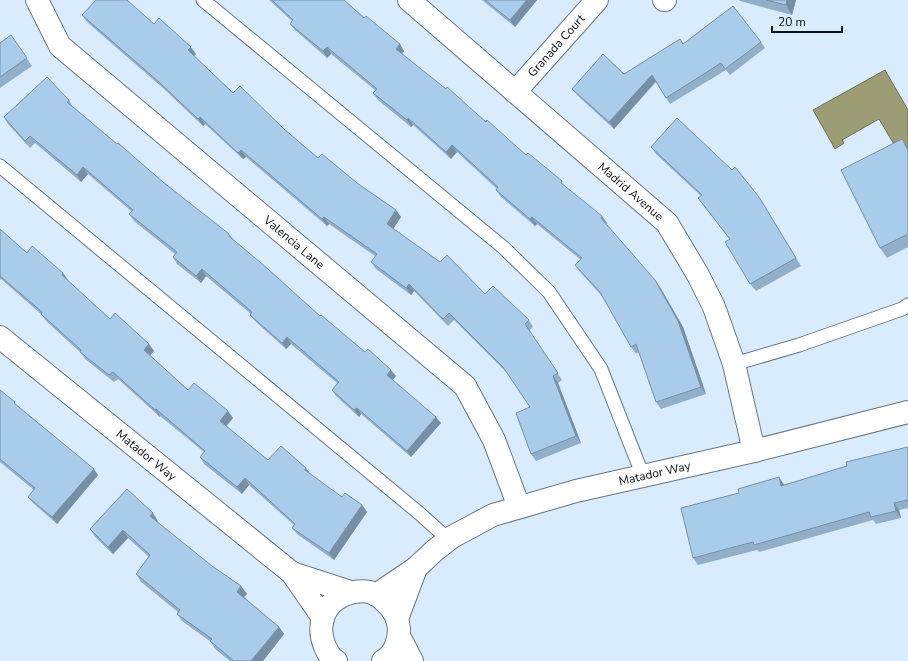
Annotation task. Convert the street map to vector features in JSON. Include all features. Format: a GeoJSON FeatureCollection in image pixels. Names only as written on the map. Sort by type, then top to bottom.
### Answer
{"type":"FeatureCollection","features":[{"type":"Feature","properties":{"kind":"street","name":"Valencia Lane"},"geometry":{"type":"LineString","coordinates":[[37,0],[60,46],[464,386],[494,440],[519,507]]}},
{"type":"Feature","properties":{"kind":"street","name":"Madrid Avenue"},"geometry":{"type":"LineString","coordinates":[[409,0],[667,223],[698,274],[714,308],[734,364],[754,451]]}},
{"type":"Feature","properties":{"kind":"street","name":"Granada Court"},"geometry":{"type":"LineString","coordinates":[[514,92],[597,0]]}},
{"type":"Feature","properties":{"kind":"street","name":"Matador Way"},"geometry":{"type":"LineString","coordinates":[[0,337],[292,573],[323,618]]}},
{"type":"Feature","properties":{"kind":"street","name":"Matador Way"},"geometry":{"type":"LineString","coordinates":[[292,573],[350,592],[365,591],[376,595],[416,568],[434,551],[449,540],[493,515],[576,491],[754,451],[908,412]]}},
{"type":"Feature","properties":{"kind":"street","name":"Matador Way"},"geometry":{"type":"LineString","coordinates":[[383,661],[395,647],[398,628],[416,568]]}},
{"type":"Feature","properties":{"kind":"street"},"geometry":{"type":"LineString","coordinates":[[329,658],[321,636],[323,618],[331,604],[350,592]]}},
{"type":"Feature","properties":{"kind":"street"},"geometry":{"type":"LineString","coordinates":[[376,595],[391,606],[398,628],[412,661]]}},
{"type":"Feature","properties":{"kind":"lane"},"geometry":{"type":"LineString","coordinates":[[203,0],[504,248],[549,292],[601,369],[643,476]]}},
{"type":"Feature","properties":{"kind":"lane"},"geometry":{"type":"LineString","coordinates":[[0,166],[407,503],[449,540]]}},
{"type":"Feature","properties":{"kind":"lane"},"geometry":{"type":"LineString","coordinates":[[734,364],[799,345],[902,309],[908,305]]}},
{"type":"Feature","properties":{"kind":"shaded area"},"geometry":{"type":"Polygon","coordinates":[[[885,70],[908,110],[908,146],[898,151],[879,119],[842,140],[844,143],[835,149],[813,110],[885,70]]]}},
{"type":"Feature","properties":{"kind":"building"},"geometry":{"type":"Polygon","coordinates":[[[96,0],[127,0],[154,24],[159,18],[191,47],[188,50],[233,93],[240,86],[284,129],[318,158],[322,154],[357,183],[396,210],[387,224],[440,262],[447,255],[485,294],[493,286],[529,320],[525,324],[558,373],[553,376],[576,436],[531,454],[516,413],[530,407],[503,367],[449,313],[443,319],[409,284],[406,288],[371,262],[377,254],[324,217],[322,219],[241,150],[238,153],[200,117],[198,119],[159,82],[82,15],[96,0]]]}},
{"type":"Feature","properties":{"kind":"building"},"geometry":{"type":"Polygon","coordinates":[[[272,0],[344,0],[364,18],[366,16],[400,44],[396,49],[446,89],[447,87],[486,122],[487,120],[526,155],[528,153],[562,181],[561,183],[602,216],[601,218],[655,280],[678,321],[701,387],[656,402],[636,344],[631,347],[600,292],[575,265],[582,258],[532,217],[530,219],[496,190],[498,187],[452,145],[446,152],[408,118],[407,120],[373,93],[377,89],[327,47],[323,51],[290,24],[293,20],[272,0]]]}},
{"type":"Feature","properties":{"kind":"building"},"geometry":{"type":"Polygon","coordinates":[[[485,0],[527,0],[510,20],[485,0]]]}},
{"type":"Feature","properties":{"kind":"building"},"geometry":{"type":"Polygon","coordinates":[[[766,0],[787,0],[786,5],[766,0]]]}},
{"type":"Feature","properties":{"kind":"building"},"geometry":{"type":"Polygon","coordinates":[[[733,6],[761,42],[725,69],[721,63],[666,98],[652,75],[609,122],[572,89],[603,54],[624,74],[680,39],[683,44],[733,6]]]}},
{"type":"Feature","properties":{"kind":"building"},"geometry":{"type":"Polygon","coordinates":[[[11,35],[27,58],[0,77],[0,43],[11,35]]]}},
{"type":"Feature","properties":{"kind":"building"},"geometry":{"type":"Polygon","coordinates":[[[47,77],[69,100],[67,102],[163,182],[229,234],[229,236],[320,316],[321,315],[365,352],[368,349],[391,370],[387,375],[436,417],[407,451],[357,408],[354,410],[332,390],[339,382],[287,337],[282,343],[250,315],[252,312],[202,269],[196,276],[173,257],[177,252],[129,214],[133,210],[83,167],[77,175],[30,136],[25,141],[4,117],[47,77]]]}},
{"type":"Feature","properties":{"kind":"building"},"geometry":{"type":"Polygon","coordinates":[[[677,118],[732,170],[735,167],[759,197],[796,258],[750,284],[725,242],[730,239],[698,198],[702,195],[651,147],[677,118]]]}},
{"type":"Feature","properties":{"kind":"building"},"geometry":{"type":"Polygon","coordinates":[[[902,139],[908,150],[908,234],[880,248],[841,170],[902,139]]]}},
{"type":"Feature","properties":{"kind":"building"},"geometry":{"type":"Polygon","coordinates":[[[0,229],[27,253],[32,246],[63,273],[62,275],[110,319],[115,313],[149,344],[144,350],[188,390],[194,383],[228,411],[220,421],[268,460],[281,446],[306,468],[305,470],[342,497],[345,493],[362,505],[329,553],[292,528],[295,524],[245,478],[237,487],[200,457],[205,451],[156,409],[155,410],[113,372],[109,375],[80,352],[81,350],[41,314],[42,312],[0,276],[0,229]]]}},
{"type":"Feature","properties":{"kind":"building"},"geometry":{"type":"Polygon","coordinates":[[[0,390],[94,469],[52,517],[28,497],[35,488],[0,459],[0,390]]]}},
{"type":"Feature","properties":{"kind":"building"},"geometry":{"type":"Polygon","coordinates":[[[908,447],[908,500],[894,503],[896,511],[871,517],[869,512],[754,545],[753,542],[693,558],[681,508],[739,493],[738,489],[779,477],[781,486],[847,466],[846,462],[908,447]]]}},
{"type":"Feature","properties":{"kind":"building"},"geometry":{"type":"Polygon","coordinates":[[[127,489],[153,513],[150,516],[212,566],[241,586],[237,592],[279,627],[251,661],[234,661],[210,641],[212,639],[177,614],[180,610],[136,574],[150,555],[123,530],[108,547],[90,529],[127,489]]]}}]}
